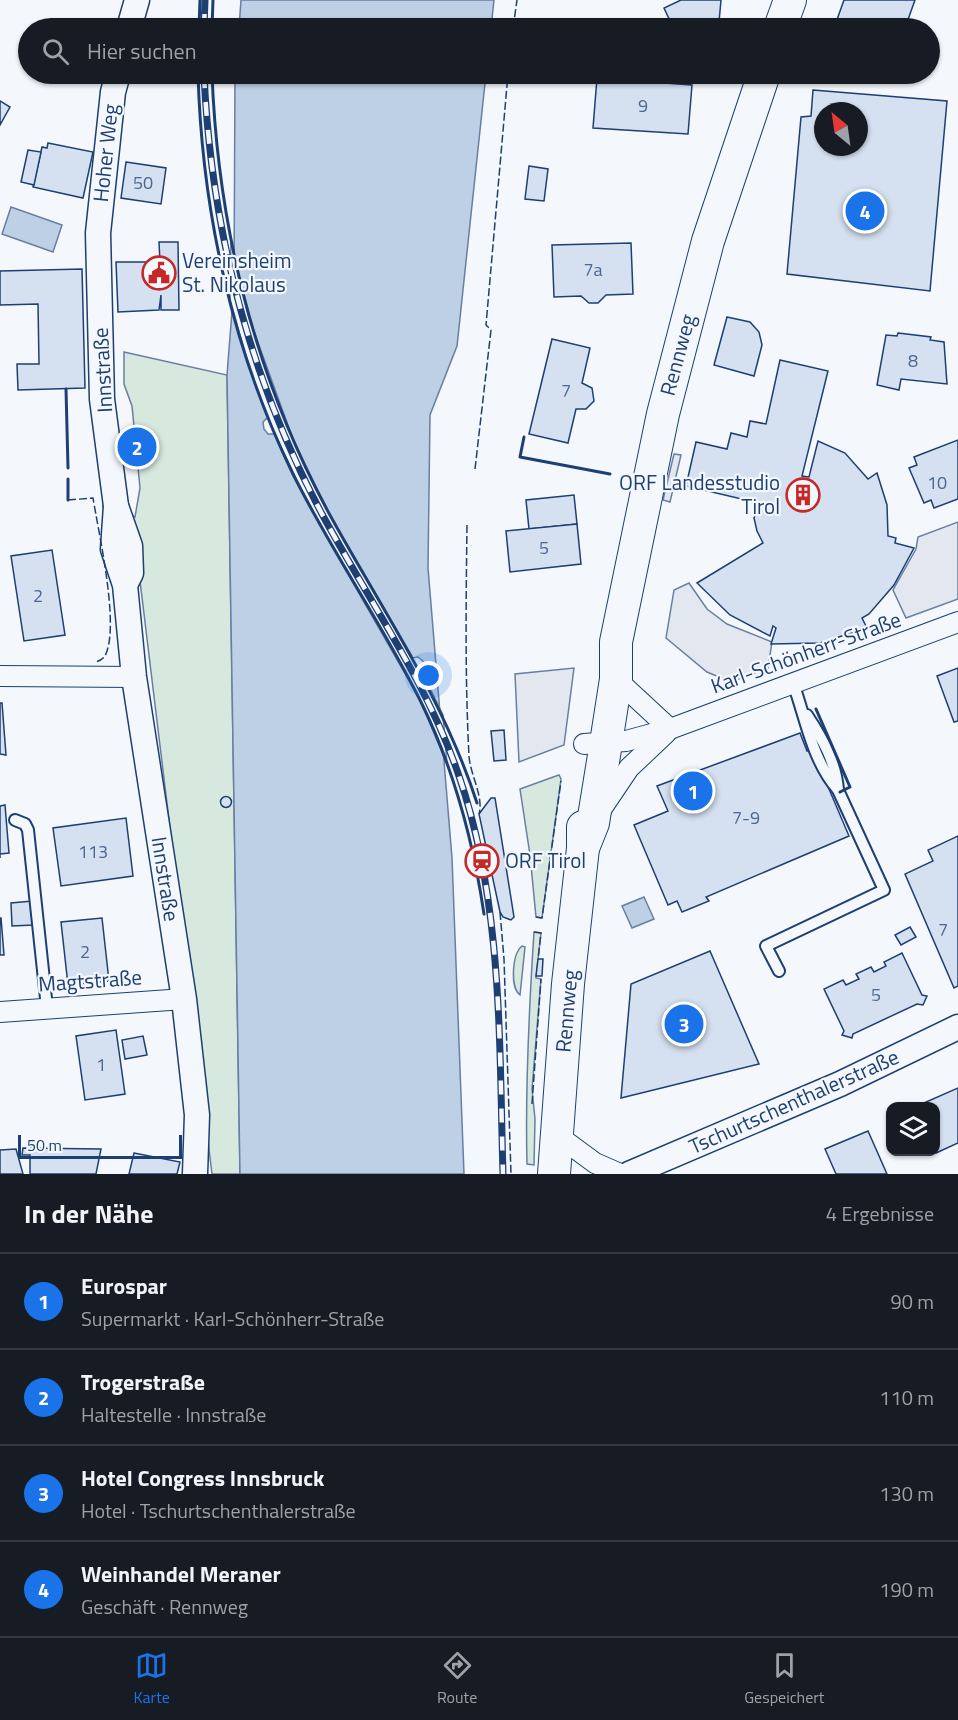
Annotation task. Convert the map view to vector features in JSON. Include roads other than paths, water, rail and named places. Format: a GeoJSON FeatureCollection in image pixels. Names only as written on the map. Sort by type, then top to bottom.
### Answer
{"type":"FeatureCollection","features":[{"type":"Feature","properties":{"kind":"main road"},"geometry":{"type":"LineString","coordinates":[[784,18],[790,0]]}},
{"type":"Feature","properties":{"kind":"main road","name":"Rennweg"},"geometry":{"type":"LineString","coordinates":[[554,1174],[568,984],[588,835],[582,783],[616,679],[616,642],[663,414],[708,241],[761,84]]}},
{"type":"Feature","properties":{"kind":"main road","name":"Rennweg"},"geometry":{"type":"LineString","coordinates":[[595,743],[604,668],[616,642]]}},
{"type":"Feature","properties":{"kind":"street"},"geometry":{"type":"LineString","coordinates":[[132,18],[137,0]]}},
{"type":"Feature","properties":{"kind":"street","name":"Hoher Weg"},"geometry":{"type":"LineString","coordinates":[[98,233],[115,84]]}},
{"type":"Feature","properties":{"kind":"street","name":"Innstraße"},"geometry":{"type":"LineString","coordinates":[[98,233],[102,399],[116,506],[113,549],[125,585],[134,676],[184,999],[197,1115],[195,1174]]}},
{"type":"Feature","properties":{"kind":"street","name":"Karl-Schönherr-Straße"},"geometry":{"type":"LineString","coordinates":[[595,743],[642,738],[670,729],[958,622]]}},
{"type":"Feature","properties":{"kind":"street"},"geometry":{"type":"LineString","coordinates":[[0,676],[134,676]]}},
{"type":"Feature","properties":{"kind":"street"},"geometry":{"type":"LineString","coordinates":[[616,679],[670,729]]}},
{"type":"Feature","properties":{"kind":"street","name":"Karl-Schönherr-Straße"},"geometry":{"type":"LineString","coordinates":[[588,835],[629,768],[670,729]]}},
{"type":"Feature","properties":{"kind":"street","name":"Magtstraße"},"geometry":{"type":"LineString","coordinates":[[0,1012],[184,999]]}},
{"type":"Feature","properties":{"kind":"street","name":"Tschurtschenthalerstraße"},"geometry":{"type":"LineString","coordinates":[[629,1174],[840,1084],[958,1027]]}},
{"type":"Feature","properties":{"kind":"street"},"geometry":{"type":"LineString","coordinates":[[557,1135],[595,1162],[620,1174]]}},
{"type":"Feature","properties":{"kind":"lane"},"geometry":{"type":"LineString","coordinates":[[779,971],[766,946],[884,890],[838,790],[828,778],[810,740],[793,683]]}},
{"type":"Feature","properties":{"kind":"lane"},"geometry":{"type":"LineString","coordinates":[[15,820],[23,822],[28,830],[47,1008]]}},
{"type":"Feature","properties":{"kind":"water"},"geometry":{"type":"Polygon","coordinates":[[[241,0],[494,0],[492,18],[240,18],[241,0]]]}},
{"type":"Feature","properties":{"kind":"water"},"geometry":{"type":"Polygon","coordinates":[[[235,84],[485,84],[457,346],[430,415],[428,568],[452,858],[464,1174],[240,1174],[227,375],[234,286],[235,84]]]}},
{"type":"Feature","properties":{"kind":"water"},"geometry":{"type":"Polygon","coordinates":[[[11,207],[62,225],[53,252],[2,234],[11,207]]]}},
{"type":"Feature","properties":{"kind":"water"},"geometry":{"type":"Polygon","coordinates":[[[644,897],[654,919],[632,928],[622,906],[644,897]]]}},
{"type":"Feature","properties":{"kind":"railway"},"geometry":{"type":"LineString","coordinates":[[204,18],[205,0]]}},
{"type":"Feature","properties":{"kind":"railway"},"geometry":{"type":"LineString","coordinates":[[205,84],[215,188],[225,245],[254,355],[296,462],[322,514],[396,642],[431,708],[459,776],[473,824],[484,873],[496,973],[503,1174]]}},
{"type":"Feature","properties":{"kind":"place","name":"Weinhandel Meraner"},"geometry":{"type":"Point","coordinates":[865,211]}},
{"type":"Feature","properties":{"kind":"place","name":"Vereinsheim St. Nikolaus"},"geometry":{"type":"Point","coordinates":[159,273]}},
{"type":"Feature","properties":{"kind":"place","name":"Trogerstraße"},"geometry":{"type":"Point","coordinates":[137,447]}},
{"type":"Feature","properties":{"kind":"place","name":"ORF Landesstudio Tirol"},"geometry":{"type":"Point","coordinates":[803,495]}},
{"type":"Feature","properties":{"kind":"place","name":"Eurospar"},"geometry":{"type":"Point","coordinates":[693,791]}},
{"type":"Feature","properties":{"kind":"place","name":"ORF Tirol"},"geometry":{"type":"Point","coordinates":[482,861]}},
{"type":"Feature","properties":{"kind":"place","name":"Hotel Congress Innsbruck"},"geometry":{"type":"Point","coordinates":[684,1024]}}]}
